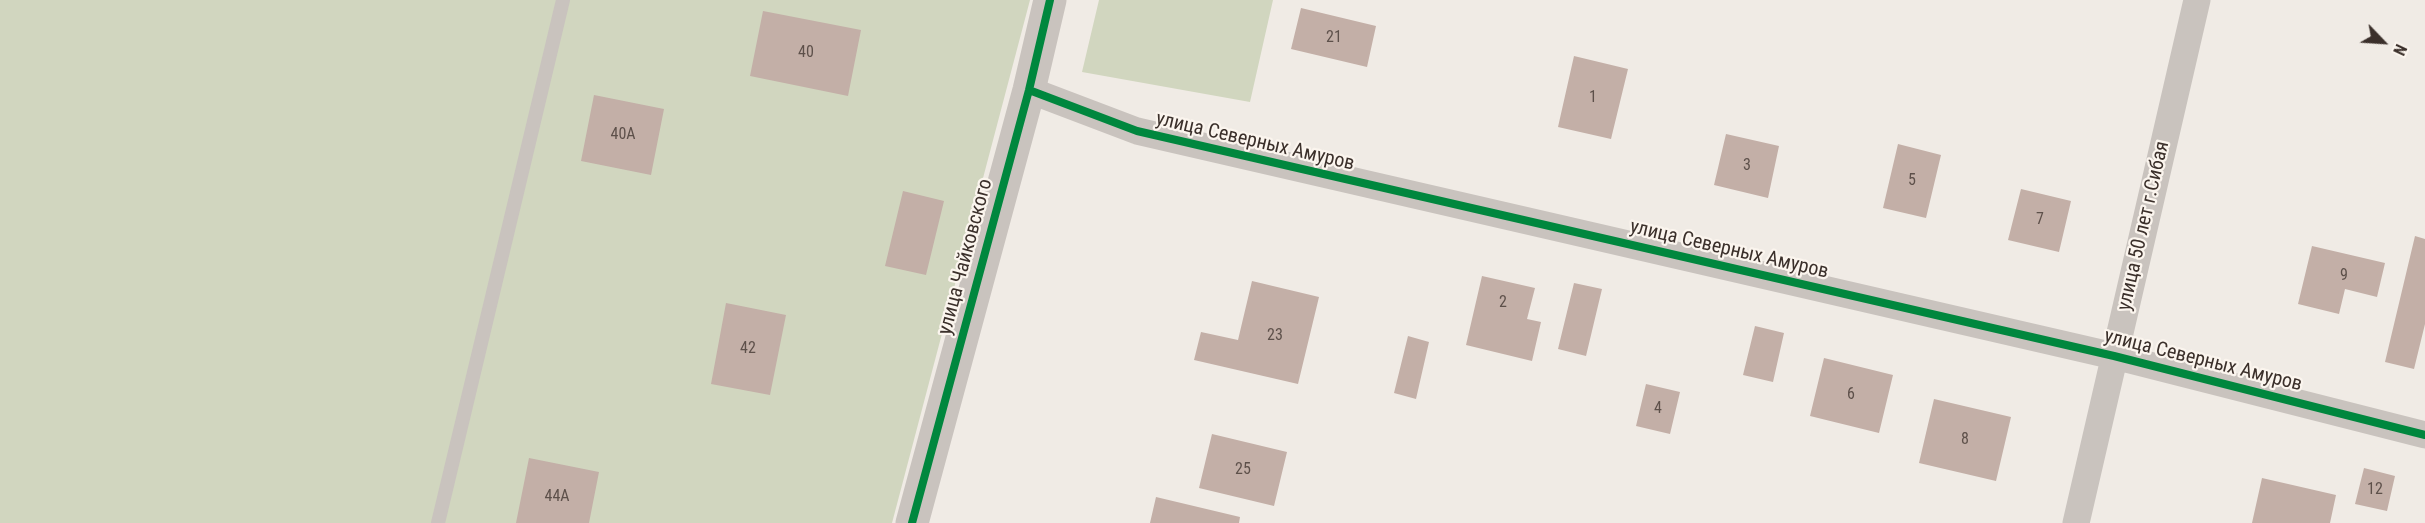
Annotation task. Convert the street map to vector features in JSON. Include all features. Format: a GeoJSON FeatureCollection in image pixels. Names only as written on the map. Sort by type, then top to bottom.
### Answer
{"type":"FeatureCollection","features":[{"type":"Feature","properties":{"kind":"street","name":"улица Чайковского"},"geometry":{"type":"LineString","coordinates":[[912,523],[1029,90],[1050,0]]}},
{"type":"Feature","properties":{"kind":"street","name":"улица 50 лет г.Сибая"},"geometry":{"type":"LineString","coordinates":[[2076,523],[2197,0]]}},
{"type":"Feature","properties":{"kind":"street","name":"улица Северных Амуров"},"geometry":{"type":"LineString","coordinates":[[1029,90],[1137,131],[2114,356],[2425,435]]}},
{"type":"Feature","properties":{"kind":"lane"},"geometry":{"type":"LineString","coordinates":[[438,523],[563,0]]}},
{"type":"Feature","properties":{"kind":"green space"},"geometry":{"type":"Polygon","coordinates":[[[0,0],[1030,0],[892,523],[0,523],[0,0]]]}},
{"type":"Feature","properties":{"kind":"green space"},"geometry":{"type":"Polygon","coordinates":[[[1099,0],[1273,0],[1250,102],[1082,72],[1099,0]]]}},
{"type":"Feature","properties":{"kind":"building"},"geometry":{"type":"Polygon","coordinates":[[[1301,8],[1376,26],[1367,67],[1291,49],[1301,8]]]}},
{"type":"Feature","properties":{"kind":"building"},"geometry":{"type":"Polygon","coordinates":[[[763,11],[861,30],[848,96],[750,76],[763,11]]]}},
{"type":"Feature","properties":{"kind":"building"},"geometry":{"type":"Polygon","coordinates":[[[1574,56],[1628,69],[1611,139],[1558,127],[1574,56]]]}},
{"type":"Feature","properties":{"kind":"building"},"geometry":{"type":"Polygon","coordinates":[[[594,95],[664,109],[651,175],[581,161],[594,95]]]}},
{"type":"Feature","properties":{"kind":"building"},"geometry":{"type":"Polygon","coordinates":[[[1726,134],[1779,146],[1768,198],[1714,185],[1726,134]]]}},
{"type":"Feature","properties":{"kind":"building"},"geometry":{"type":"Polygon","coordinates":[[[1898,144],[1941,155],[1926,218],[1883,208],[1898,144]]]}},
{"type":"Feature","properties":{"kind":"building"},"geometry":{"type":"Polygon","coordinates":[[[2021,189],[2071,201],[2059,252],[2008,240],[2021,189]]]}},
{"type":"Feature","properties":{"kind":"building"},"geometry":{"type":"Polygon","coordinates":[[[903,191],[944,201],[926,275],[885,266],[903,191]]]}},
{"type":"Feature","properties":{"kind":"building"},"geometry":{"type":"Polygon","coordinates":[[[2415,236],[2425,239],[2425,324],[2414,369],[2385,362],[2415,236]]]}},
{"type":"Feature","properties":{"kind":"building"},"geometry":{"type":"Polygon","coordinates":[[[2312,246],[2385,263],[2377,297],[2345,289],[2339,314],[2298,304],[2312,246]]]}},
{"type":"Feature","properties":{"kind":"building"},"geometry":{"type":"Polygon","coordinates":[[[1482,276],[1535,288],[1527,319],[1541,322],[1532,361],[1466,345],[1482,276]]]}},
{"type":"Feature","properties":{"kind":"building"},"geometry":{"type":"Polygon","coordinates":[[[1252,281],[1319,297],[1298,384],[1194,360],[1201,332],[1238,340],[1252,281]]]}},
{"type":"Feature","properties":{"kind":"building"},"geometry":{"type":"Polygon","coordinates":[[[1574,283],[1602,289],[1586,356],[1558,349],[1574,283]]]}},
{"type":"Feature","properties":{"kind":"building"},"geometry":{"type":"Polygon","coordinates":[[[726,303],[786,315],[770,395],[711,384],[726,303]]]}},
{"type":"Feature","properties":{"kind":"building"},"geometry":{"type":"Polygon","coordinates":[[[1755,326],[1784,333],[1773,382],[1743,375],[1755,326]]]}},
{"type":"Feature","properties":{"kind":"building"},"geometry":{"type":"Polygon","coordinates":[[[1408,336],[1429,342],[1416,399],[1394,393],[1408,336]]]}},
{"type":"Feature","properties":{"kind":"building"},"geometry":{"type":"Polygon","coordinates":[[[1824,358],[1893,375],[1879,433],[1810,416],[1824,358]]]}},
{"type":"Feature","properties":{"kind":"building"},"geometry":{"type":"Polygon","coordinates":[[[1646,384],[1680,392],[1670,434],[1636,426],[1646,384]]]}},
{"type":"Feature","properties":{"kind":"building"},"geometry":{"type":"Polygon","coordinates":[[[1934,399],[2011,417],[1996,481],[1919,463],[1934,399]]]}},
{"type":"Feature","properties":{"kind":"building"},"geometry":{"type":"Polygon","coordinates":[[[1212,434],[1287,452],[1274,506],[1199,488],[1212,434]]]}},
{"type":"Feature","properties":{"kind":"building"},"geometry":{"type":"Polygon","coordinates":[[[529,458],[599,472],[589,523],[516,523],[529,458]]]}},
{"type":"Feature","properties":{"kind":"building"},"geometry":{"type":"Polygon","coordinates":[[[2364,468],[2395,476],[2387,511],[2355,504],[2364,468]]]}},
{"type":"Feature","properties":{"kind":"building"},"geometry":{"type":"Polygon","coordinates":[[[2262,478],[2336,495],[2330,523],[2252,523],[2262,478]]]}},
{"type":"Feature","properties":{"kind":"building"},"geometry":{"type":"Polygon","coordinates":[[[1156,497],[1240,517],[1239,523],[1150,523],[1156,497]]]}},
{"type":"Feature","properties":{"kind":"cycle path"},"geometry":{"type":"LineString","coordinates":[[912,523],[1029,90],[1050,0]]}},
{"type":"Feature","properties":{"kind":"cycle path"},"geometry":{"type":"LineString","coordinates":[[1029,90],[1137,131],[2114,356],[2425,435]]}}]}
